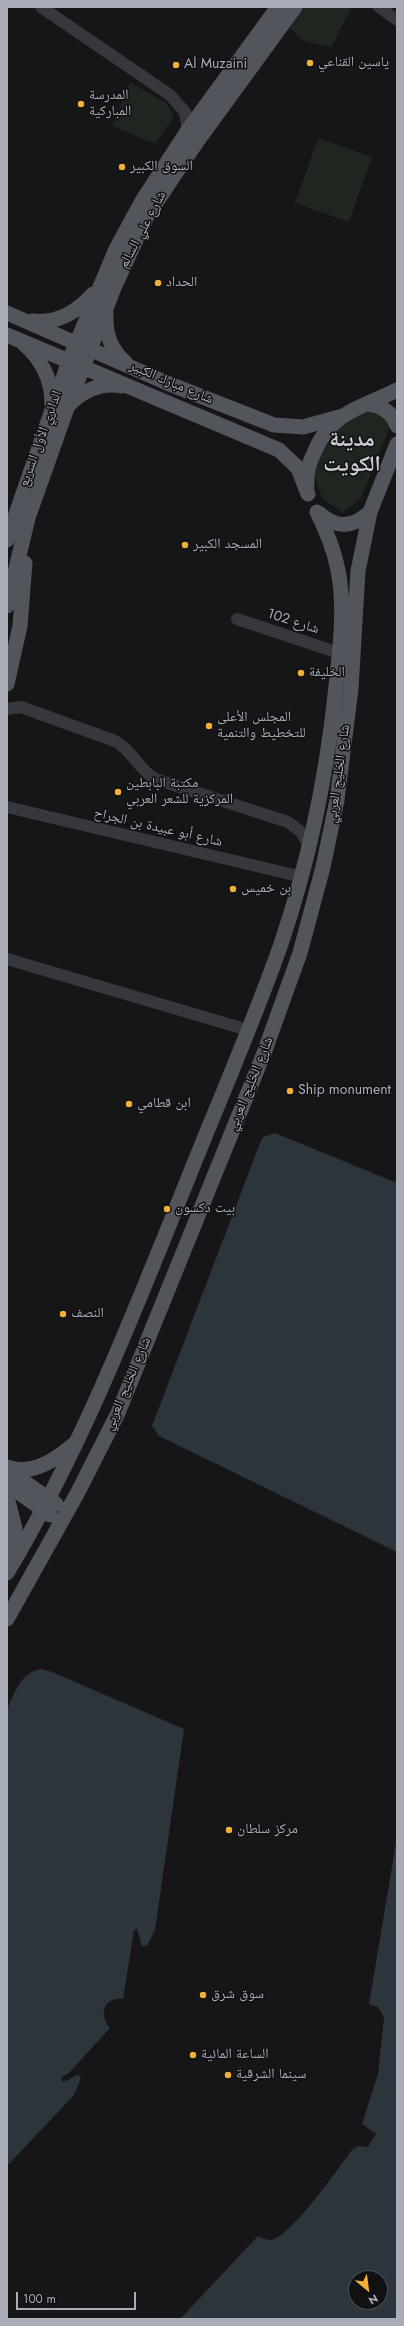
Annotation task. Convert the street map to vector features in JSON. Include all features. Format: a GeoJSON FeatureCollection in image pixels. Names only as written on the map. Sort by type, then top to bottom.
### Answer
{"type":"FeatureCollection","features":[{"type":"Feature","properties":{"kind":"main road","name":"شارع علي السالم"},"geometry":{"type":"LineString","coordinates":[[83,367],[83,346],[100,283],[138,209],[188,130],[278,7]]}},
{"type":"Feature","properties":{"kind":"main road","name":"شارع علي السالم"},"geometry":{"type":"LineString","coordinates":[[69,361],[83,346],[110,300],[152,208],[196,142],[295,7]]}},
{"type":"Feature","properties":{"kind":"main road"},"geometry":{"type":"LineString","coordinates":[[25,321],[51,321],[69,314],[85,304],[100,283]]}},
{"type":"Feature","properties":{"kind":"main road"},"geometry":{"type":"LineString","coordinates":[[110,300],[106,312],[108,336],[112,347],[128,365]]}},
{"type":"Feature","properties":{"kind":"main road","name":"شارع مبارك الكبير"},"geometry":{"type":"LineString","coordinates":[[7,313],[274,425],[291,428],[316,425],[339,417],[367,404]]}},
{"type":"Feature","properties":{"kind":"main road"},"geometry":{"type":"LineString","coordinates":[[13,337],[35,355],[45,371],[51,390],[52,411]]}},
{"type":"Feature","properties":{"kind":"main road","name":"شارع مبارك الكبير"},"geometry":{"type":"LineString","coordinates":[[13,337],[127,387],[199,415],[284,453],[298,468],[317,512]]}},
{"type":"Feature","properties":{"kind":"main road","name":"الدائري الأول السريع"},"geometry":{"type":"LineString","coordinates":[[7,540],[16,510],[69,361]]}},
{"type":"Feature","properties":{"kind":"main road","name":"الدائري الأول السريع"},"geometry":{"type":"LineString","coordinates":[[7,606],[28,518],[83,367]]}},
{"type":"Feature","properties":{"kind":"main road"},"geometry":{"type":"LineString","coordinates":[[67,408],[81,394],[98,386],[112,385],[127,387]]}},
{"type":"Feature","properties":{"kind":"main road"},"geometry":{"type":"LineString","coordinates":[[367,404],[397,390]]}},
{"type":"Feature","properties":{"kind":"main road"},"geometry":{"type":"LineString","coordinates":[[367,404],[383,408],[392,416],[397,426]]}},
{"type":"Feature","properties":{"kind":"main road"},"geometry":{"type":"LineString","coordinates":[[199,415],[231,425],[235,423],[238,417],[228,407]]}},
{"type":"Feature","properties":{"kind":"main road"},"geometry":{"type":"LineString","coordinates":[[308,494],[307,474],[313,454],[328,426],[339,417]]}},
{"type":"Feature","properties":{"kind":"main road","name":"شارع الخليج العربي"},"geometry":{"type":"LineString","coordinates":[[7,1619],[64,1517],[118,1413],[264,1054],[300,953],[323,867],[337,800],[351,689],[358,571],[370,512],[397,448]]}},
{"type":"Feature","properties":{"kind":"main road"},"geometry":{"type":"LineString","coordinates":[[7,527],[16,510]]}},
{"type":"Feature","properties":{"kind":"main road"},"geometry":{"type":"LineString","coordinates":[[317,512],[330,522],[342,526],[354,524],[370,512]]}},
{"type":"Feature","properties":{"kind":"main road","name":"شارع الخليج العربي"},"geometry":{"type":"LineString","coordinates":[[11,1567],[79,1440],[143,1291],[281,945],[310,848],[331,732],[339,653],[341,593],[332,546],[317,512]]}},
{"type":"Feature","properties":{"kind":"main road","name":"الدائري الأول السريع"},"geometry":{"type":"LineString","coordinates":[[7,684],[20,626],[28,518]]}},
{"type":"Feature","properties":{"kind":"main road"},"geometry":{"type":"LineString","coordinates":[[7,1467],[22,1470],[44,1465],[58,1458],[79,1440]]}},
{"type":"Feature","properties":{"kind":"main road"},"geometry":{"type":"LineString","coordinates":[[7,1470],[46,1504],[64,1517]]}},
{"type":"Feature","properties":{"kind":"main road"},"geometry":{"type":"LineString","coordinates":[[7,1484],[46,1504]]}},
{"type":"Feature","properties":{"kind":"main road"},"geometry":{"type":"LineString","coordinates":[[7,1497],[15,1528],[11,1567]]}},
{"type":"Feature","properties":{"kind":"street"},"geometry":{"type":"LineString","coordinates":[[41,7],[170,96],[185,112],[188,130]]}},
{"type":"Feature","properties":{"kind":"street"},"geometry":{"type":"LineString","coordinates":[[379,7],[397,20]]}},
{"type":"Feature","properties":{"kind":"street","name":"شارع 102"},"geometry":{"type":"LineString","coordinates":[[237,619],[339,653]]}},
{"type":"Feature","properties":{"kind":"street"},"geometry":{"type":"LineString","coordinates":[[7,709],[21,707],[115,741],[125,748],[148,776],[155,780],[288,822],[301,832],[310,848]]}},
{"type":"Feature","properties":{"kind":"street","name":"شارع أبو عبيدة بن الجراح"},"geometry":{"type":"LineString","coordinates":[[7,807],[294,875],[302,872]]}},
{"type":"Feature","properties":{"kind":"street"},"geometry":{"type":"LineString","coordinates":[[7,959],[248,1030]]}},
{"type":"Feature","properties":{"kind":"shaded area"},"geometry":{"type":"Polygon","coordinates":[[[300,7],[349,7],[351,9],[331,47],[304,41],[286,25],[300,7]]]}},
{"type":"Feature","properties":{"kind":"shaded area"},"geometry":{"type":"Polygon","coordinates":[[[130,82],[166,103],[174,116],[155,144],[112,126],[130,82]]]}},
{"type":"Feature","properties":{"kind":"shaded area"},"geometry":{"type":"Polygon","coordinates":[[[318,138],[372,157],[349,222],[295,203],[318,138]]]}},
{"type":"Feature","properties":{"kind":"shaded area"},"geometry":{"type":"Polygon","coordinates":[[[366,405],[392,421],[361,498],[343,513],[322,498],[313,471],[339,418],[366,405]]]}},
{"type":"Feature","properties":{"kind":"shaded area"},"geometry":{"type":"Polygon","coordinates":[[[275,1133],[397,1183],[397,1552],[159,1436],[152,1426],[260,1143],[263,1137],[275,1133]]]}},
{"type":"Feature","properties":{"kind":"shaded area"},"geometry":{"type":"Polygon","coordinates":[[[42,1669],[184,1729],[155,1930],[147,1946],[142,1946],[137,1929],[134,1930],[123,1999],[111,2001],[107,2004],[104,2012],[106,2023],[110,2028],[69,2073],[61,2078],[63,2082],[78,2075],[81,2078],[74,2095],[7,2166],[7,1709],[16,1690],[24,1678],[35,1671],[42,1669]]]}},
{"type":"Feature","properties":{"kind":"shaded area"},"geometry":{"type":"Polygon","coordinates":[[[397,1837],[397,2319],[180,2319],[258,2236],[270,2240],[278,2237],[289,2228],[301,2216],[352,2150],[358,2146],[368,2147],[376,2134],[362,2124],[378,2074],[384,2017],[378,2007],[369,2004],[397,1837]]]}},
{"type":"Feature","properties":{"kind":"place","name":"ياسين القناعي"},"geometry":{"type":"Point","coordinates":[310,63]}},
{"type":"Feature","properties":{"kind":"place","name":"Al Muzaini"},"geometry":{"type":"Point","coordinates":[176,65]}},
{"type":"Feature","properties":{"kind":"place","name":"المدرسة المباركية"},"geometry":{"type":"Point","coordinates":[81,104]}},
{"type":"Feature","properties":{"kind":"place","name":"السوق الكبير"},"geometry":{"type":"Point","coordinates":[122,167]}},
{"type":"Feature","properties":{"kind":"place","name":"الحداد"},"geometry":{"type":"Point","coordinates":[158,283]}},
{"type":"Feature","properties":{"kind":"place","name":"المسجد الكبير"},"geometry":{"type":"Point","coordinates":[185,545]}},
{"type":"Feature","properties":{"kind":"place","name":"الخليفة"},"geometry":{"type":"Point","coordinates":[301,673]}},
{"type":"Feature","properties":{"kind":"place","name":"المجلس الأعلى للتخطيط والتنمية"},"geometry":{"type":"Point","coordinates":[209,726]}},
{"type":"Feature","properties":{"kind":"place","name":"مكتبة البابطين المركزية للشعر العربي"},"geometry":{"type":"Point","coordinates":[118,792]}},
{"type":"Feature","properties":{"kind":"place","name":"بن خميس"},"geometry":{"type":"Point","coordinates":[233,889]}},
{"type":"Feature","properties":{"kind":"place","name":"Ship monument"},"geometry":{"type":"Point","coordinates":[290,1091]}},
{"type":"Feature","properties":{"kind":"place","name":"ابن قطامي"},"geometry":{"type":"Point","coordinates":[129,1104]}},
{"type":"Feature","properties":{"kind":"place","name":"بيت دكسون"},"geometry":{"type":"Point","coordinates":[167,1209]}},
{"type":"Feature","properties":{"kind":"place","name":"النصف"},"geometry":{"type":"Point","coordinates":[63,1314]}},
{"type":"Feature","properties":{"kind":"place","name":"مركز سلطان"},"geometry":{"type":"Point","coordinates":[229,1830]}},
{"type":"Feature","properties":{"kind":"place","name":"سوق شرق"},"geometry":{"type":"Point","coordinates":[203,1995]}},
{"type":"Feature","properties":{"kind":"place","name":"الساعة المائية"},"geometry":{"type":"Point","coordinates":[193,2055]}},
{"type":"Feature","properties":{"kind":"place","name":"سينما الشرقية"},"geometry":{"type":"Point","coordinates":[228,2075]}},
{"type":"Feature","properties":{"kind":"district","name":"مدينة الكويت"},"geometry":{"type":"Point","coordinates":[352,454]}}]}
